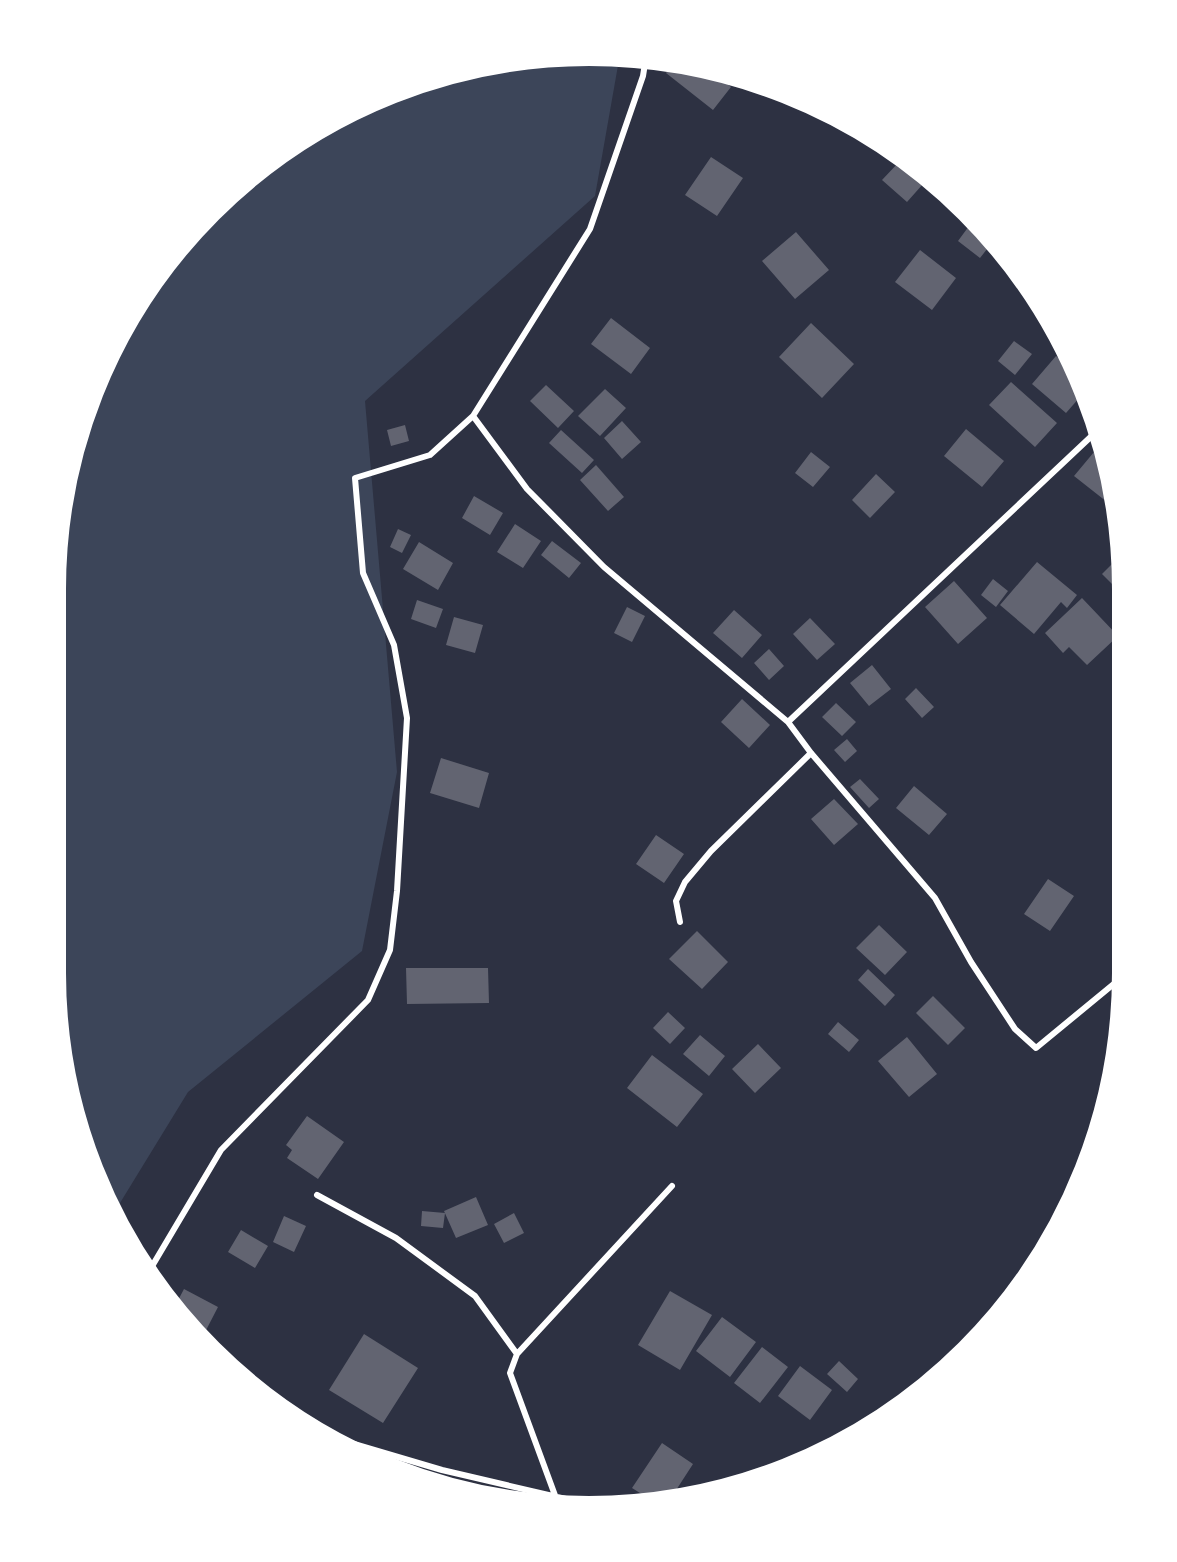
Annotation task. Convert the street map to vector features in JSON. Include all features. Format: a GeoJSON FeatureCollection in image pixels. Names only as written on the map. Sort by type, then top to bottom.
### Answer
{"type":"FeatureCollection","features":[{"type":"Feature","properties":{"kind":"street"},"geometry":{"type":"LineString","coordinates":[[151,1268],[221,1150],[368,1000],[390,950],[397,891],[407,718],[394,645],[363,573],[355,478],[430,455],[473,416],[590,229],[643,76],[645,65]]}},
{"type":"Feature","properties":{"kind":"street"},"geometry":{"type":"LineString","coordinates":[[473,416],[527,489],[604,567],[788,722],[811,753],[935,898],[971,962],[1015,1029],[1036,1048],[1115,983]]}},
{"type":"Feature","properties":{"kind":"street"},"geometry":{"type":"LineString","coordinates":[[788,722],[1093,435]]}},
{"type":"Feature","properties":{"kind":"street"},"geometry":{"type":"LineString","coordinates":[[680,922],[676,901],[685,882],[711,851],[811,753]]}},
{"type":"Feature","properties":{"kind":"street"},"geometry":{"type":"LineString","coordinates":[[556,1497],[510,1373],[517,1354],[672,1186]]}},
{"type":"Feature","properties":{"kind":"street"},"geometry":{"type":"LineString","coordinates":[[317,1195],[396,1238],[475,1296],[517,1354]]}},
{"type":"Feature","properties":{"kind":"street"},"geometry":{"type":"LineString","coordinates":[[349,1443],[442,1470],[567,1499]]}},
{"type":"Feature","properties":{"kind":"shaded area"},"geometry":{"type":"Polygon","coordinates":[[[554,63],[618,63],[595,196],[365,401],[397,772],[362,951],[188,1092],[117,1208],[89,1143],[79,1110],[66,1042],[62,974],[63,554],[66,520],[79,452],[102,387],[132,325],[170,268],[192,241],[241,192],[296,150],[355,116],[419,89],[452,79],[520,66],[554,63]]]}},
{"type":"Feature","properties":{"kind":"building"},"geometry":{"type":"Polygon","coordinates":[[[670,68],[720,78],[731,87],[713,110],[666,73],[670,68]]]}},
{"type":"Feature","properties":{"kind":"building"},"geometry":{"type":"Polygon","coordinates":[[[711,157],[743,178],[717,216],[685,195],[711,157]]]}},
{"type":"Feature","properties":{"kind":"building"},"geometry":{"type":"Polygon","coordinates":[[[899,163],[923,184],[907,202],[882,180],[899,163]]]}},
{"type":"Feature","properties":{"kind":"building"},"geometry":{"type":"Polygon","coordinates":[[[969,226],[989,246],[980,258],[958,241],[969,226]]]}},
{"type":"Feature","properties":{"kind":"building"},"geometry":{"type":"Polygon","coordinates":[[[796,232],[829,270],[795,299],[762,261],[796,232]]]}},
{"type":"Feature","properties":{"kind":"building"},"geometry":{"type":"Polygon","coordinates":[[[920,250],[956,278],[932,310],[895,282],[920,250]]]}},
{"type":"Feature","properties":{"kind":"building"},"geometry":{"type":"Polygon","coordinates":[[[611,318],[650,348],[631,374],[591,344],[611,318]]]}},
{"type":"Feature","properties":{"kind":"building"},"geometry":{"type":"Polygon","coordinates":[[[811,323],[854,364],[822,398],[779,357],[811,323]]]}},
{"type":"Feature","properties":{"kind":"building"},"geometry":{"type":"Polygon","coordinates":[[[1014,341],[1032,354],[1015,375],[998,361],[1014,341]]]}},
{"type":"Feature","properties":{"kind":"building"},"geometry":{"type":"Polygon","coordinates":[[[1056,356],[1064,363],[1079,398],[1066,413],[1032,384],[1056,356]]]}},
{"type":"Feature","properties":{"kind":"building"},"geometry":{"type":"Polygon","coordinates":[[[1011,382],[1057,423],[1035,447],[989,405],[1011,382]]]}},
{"type":"Feature","properties":{"kind":"building"},"geometry":{"type":"Polygon","coordinates":[[[546,385],[574,411],[558,428],[530,401],[546,385]]]}},
{"type":"Feature","properties":{"kind":"building"},"geometry":{"type":"Polygon","coordinates":[[[605,389],[626,408],[600,436],[578,416],[605,389]]]}},
{"type":"Feature","properties":{"kind":"building"},"geometry":{"type":"Polygon","coordinates":[[[622,421],[641,442],[622,459],[604,438],[622,421]]]}},
{"type":"Feature","properties":{"kind":"building"},"geometry":{"type":"Polygon","coordinates":[[[405,425],[409,441],[391,446],[387,430],[405,425]]]}},
{"type":"Feature","properties":{"kind":"building"},"geometry":{"type":"Polygon","coordinates":[[[966,429],[1004,461],[982,487],[944,456],[966,429]]]}},
{"type":"Feature","properties":{"kind":"building"},"geometry":{"type":"Polygon","coordinates":[[[561,430],[594,460],[582,473],[549,443],[561,430]]]}},
{"type":"Feature","properties":{"kind":"building"},"geometry":{"type":"Polygon","coordinates":[[[811,452],[830,467],[813,487],[795,473],[811,452]]]}},
{"type":"Feature","properties":{"kind":"building"},"geometry":{"type":"Polygon","coordinates":[[[1094,452],[1099,456],[1108,501],[1107,502],[1074,476],[1094,452]]]}},
{"type":"Feature","properties":{"kind":"building"},"geometry":{"type":"Polygon","coordinates":[[[596,465],[624,497],[608,511],[580,480],[596,465]]]}},
{"type":"Feature","properties":{"kind":"building"},"geometry":{"type":"Polygon","coordinates":[[[876,474],[895,492],[870,518],[852,500],[876,474]]]}},
{"type":"Feature","properties":{"kind":"building"},"geometry":{"type":"Polygon","coordinates":[[[474,496],[503,513],[490,535],[462,518],[474,496]]]}},
{"type":"Feature","properties":{"kind":"building"},"geometry":{"type":"Polygon","coordinates":[[[515,524],[541,541],[523,568],[497,552],[515,524]]]}},
{"type":"Feature","properties":{"kind":"building"},"geometry":{"type":"Polygon","coordinates":[[[398,529],[411,535],[402,553],[390,547],[398,529]]]}},
{"type":"Feature","properties":{"kind":"building"},"geometry":{"type":"Polygon","coordinates":[[[552,541],[581,563],[569,578],[541,555],[552,541]]]}},
{"type":"Feature","properties":{"kind":"building"},"geometry":{"type":"Polygon","coordinates":[[[419,542],[453,563],[438,590],[403,569],[419,542]]]}},
{"type":"Feature","properties":{"kind":"building"},"geometry":{"type":"Polygon","coordinates":[[[1037,562],[1077,595],[1067,608],[1061,602],[1034,634],[1000,605],[1037,562]]]}},
{"type":"Feature","properties":{"kind":"building"},"geometry":{"type":"Polygon","coordinates":[[[1114,562],[1116,588],[1102,574],[1114,562]]]}},
{"type":"Feature","properties":{"kind":"building"},"geometry":{"type":"Polygon","coordinates":[[[993,579],[1008,591],[996,607],[981,595],[993,579]]]}},
{"type":"Feature","properties":{"kind":"building"},"geometry":{"type":"Polygon","coordinates":[[[954,581],[987,618],[958,644],[925,607],[954,581]]]}},
{"type":"Feature","properties":{"kind":"building"},"geometry":{"type":"Polygon","coordinates":[[[1082,598],[1116,634],[1116,638],[1087,665],[1069,647],[1063,653],[1045,633],[1082,598]]]}},
{"type":"Feature","properties":{"kind":"building"},"geometry":{"type":"Polygon","coordinates":[[[417,600],[443,609],[436,628],[411,619],[417,600]]]}},
{"type":"Feature","properties":{"kind":"building"},"geometry":{"type":"Polygon","coordinates":[[[627,607],[645,616],[632,642],[614,633],[627,607]]]}},
{"type":"Feature","properties":{"kind":"building"},"geometry":{"type":"Polygon","coordinates":[[[734,610],[762,635],[742,658],[713,633],[734,610]]]}},
{"type":"Feature","properties":{"kind":"building"},"geometry":{"type":"Polygon","coordinates":[[[454,617],[483,625],[475,653],[446,645],[454,617]]]}},
{"type":"Feature","properties":{"kind":"building"},"geometry":{"type":"Polygon","coordinates":[[[810,618],[835,644],[817,660],[793,634],[810,618]]]}},
{"type":"Feature","properties":{"kind":"building"},"geometry":{"type":"Polygon","coordinates":[[[769,649],[784,666],[769,680],[754,663],[769,649]]]}},
{"type":"Feature","properties":{"kind":"building"},"geometry":{"type":"Polygon","coordinates":[[[872,665],[891,689],[869,706],[850,683],[872,665]]]}},
{"type":"Feature","properties":{"kind":"building"},"geometry":{"type":"Polygon","coordinates":[[[916,688],[934,707],[922,718],[905,699],[916,688]]]}},
{"type":"Feature","properties":{"kind":"building"},"geometry":{"type":"Polygon","coordinates":[[[742,699],[770,725],[749,748],[721,722],[742,699]]]}},
{"type":"Feature","properties":{"kind":"building"},"geometry":{"type":"Polygon","coordinates":[[[836,703],[856,722],[842,736],[822,717],[836,703]]]}},
{"type":"Feature","properties":{"kind":"building"},"geometry":{"type":"Polygon","coordinates":[[[847,739],[857,751],[845,762],[834,750],[847,739]]]}},
{"type":"Feature","properties":{"kind":"building"},"geometry":{"type":"Polygon","coordinates":[[[441,758],[489,773],[479,808],[430,793],[441,758]]]}},
{"type":"Feature","properties":{"kind":"building"},"geometry":{"type":"Polygon","coordinates":[[[860,779],[879,799],[869,808],[850,787],[860,779]]]}},
{"type":"Feature","properties":{"kind":"building"},"geometry":{"type":"Polygon","coordinates":[[[914,786],[947,814],[929,835],[896,808],[914,786]]]}},
{"type":"Feature","properties":{"kind":"building"},"geometry":{"type":"Polygon","coordinates":[[[834,799],[858,824],[834,845],[811,819],[834,799]]]}},
{"type":"Feature","properties":{"kind":"building"},"geometry":{"type":"Polygon","coordinates":[[[656,835],[684,854],[664,883],[636,864],[656,835]]]}},
{"type":"Feature","properties":{"kind":"building"},"geometry":{"type":"Polygon","coordinates":[[[1048,879],[1074,896],[1050,931],[1024,914],[1048,879]]]}},
{"type":"Feature","properties":{"kind":"building"},"geometry":{"type":"Polygon","coordinates":[[[879,925],[907,952],[885,975],[856,948],[879,925]]]}},
{"type":"Feature","properties":{"kind":"building"},"geometry":{"type":"Polygon","coordinates":[[[697,931],[728,962],[702,989],[669,959],[697,931]]]}},
{"type":"Feature","properties":{"kind":"building"},"geometry":{"type":"Polygon","coordinates":[[[406,968],[488,968],[489,1003],[407,1004],[406,968]]]}},
{"type":"Feature","properties":{"kind":"building"},"geometry":{"type":"Polygon","coordinates":[[[868,969],[895,995],[885,1006],[858,980],[868,969]]]}},
{"type":"Feature","properties":{"kind":"building"},"geometry":{"type":"Polygon","coordinates":[[[933,996],[965,1028],[948,1045],[916,1013],[933,996]]]}},
{"type":"Feature","properties":{"kind":"building"},"geometry":{"type":"Polygon","coordinates":[[[668,1012],[685,1028],[670,1044],[653,1028],[668,1012]]]}},
{"type":"Feature","properties":{"kind":"building"},"geometry":{"type":"Polygon","coordinates":[[[838,1022],[859,1040],[849,1052],[828,1034],[838,1022]]]}},
{"type":"Feature","properties":{"kind":"building"},"geometry":{"type":"Polygon","coordinates":[[[700,1035],[725,1056],[709,1076],[683,1054],[700,1035]]]}},
{"type":"Feature","properties":{"kind":"building"},"geometry":{"type":"Polygon","coordinates":[[[907,1037],[937,1074],[909,1097],[878,1061],[907,1037]]]}},
{"type":"Feature","properties":{"kind":"building"},"geometry":{"type":"Polygon","coordinates":[[[758,1044],[781,1068],[755,1093],[732,1069],[758,1044]]]}},
{"type":"Feature","properties":{"kind":"building"},"geometry":{"type":"Polygon","coordinates":[[[652,1055],[703,1094],[677,1127],[627,1088],[652,1055]]]}},
{"type":"Feature","properties":{"kind":"building"},"geometry":{"type":"Polygon","coordinates":[[[307,1116],[344,1142],[318,1179],[287,1158],[292,1150],[286,1145],[307,1116]]]}},
{"type":"Feature","properties":{"kind":"building"},"geometry":{"type":"Polygon","coordinates":[[[476,1197],[488,1225],[456,1238],[444,1211],[476,1197]]]}},
{"type":"Feature","properties":{"kind":"building"},"geometry":{"type":"Polygon","coordinates":[[[422,1211],[445,1213],[443,1228],[421,1226],[422,1211]]]}},
{"type":"Feature","properties":{"kind":"building"},"geometry":{"type":"Polygon","coordinates":[[[514,1213],[524,1233],[504,1243],[494,1224],[514,1213]]]}},
{"type":"Feature","properties":{"kind":"building"},"geometry":{"type":"Polygon","coordinates":[[[284,1216],[306,1226],[294,1252],[273,1242],[284,1216]]]}},
{"type":"Feature","properties":{"kind":"building"},"geometry":{"type":"Polygon","coordinates":[[[241,1230],[268,1246],[255,1268],[228,1252],[241,1230]]]}},
{"type":"Feature","properties":{"kind":"building"},"geometry":{"type":"Polygon","coordinates":[[[184,1289],[218,1307],[204,1334],[192,1321],[177,1302],[184,1289]]]}},
{"type":"Feature","properties":{"kind":"building"},"geometry":{"type":"Polygon","coordinates":[[[670,1291],[712,1315],[680,1370],[638,1345],[670,1291]]]}},
{"type":"Feature","properties":{"kind":"building"},"geometry":{"type":"Polygon","coordinates":[[[722,1317],[756,1342],[730,1377],[696,1351],[722,1317]]]}},
{"type":"Feature","properties":{"kind":"building"},"geometry":{"type":"Polygon","coordinates":[[[364,1334],[418,1368],[383,1423],[329,1390],[364,1334]]]}},
{"type":"Feature","properties":{"kind":"building"},"geometry":{"type":"Polygon","coordinates":[[[762,1347],[788,1367],[760,1403],[734,1383],[762,1347]]]}},
{"type":"Feature","properties":{"kind":"building"},"geometry":{"type":"Polygon","coordinates":[[[839,1361],[858,1379],[847,1392],[827,1374],[839,1361]]]}},
{"type":"Feature","properties":{"kind":"building"},"geometry":{"type":"Polygon","coordinates":[[[800,1366],[832,1390],[810,1420],[778,1396],[800,1366]]]}},
{"type":"Feature","properties":{"kind":"building"},"geometry":{"type":"Polygon","coordinates":[[[662,1443],[693,1464],[674,1493],[646,1497],[632,1488],[662,1443]]]}}]}
